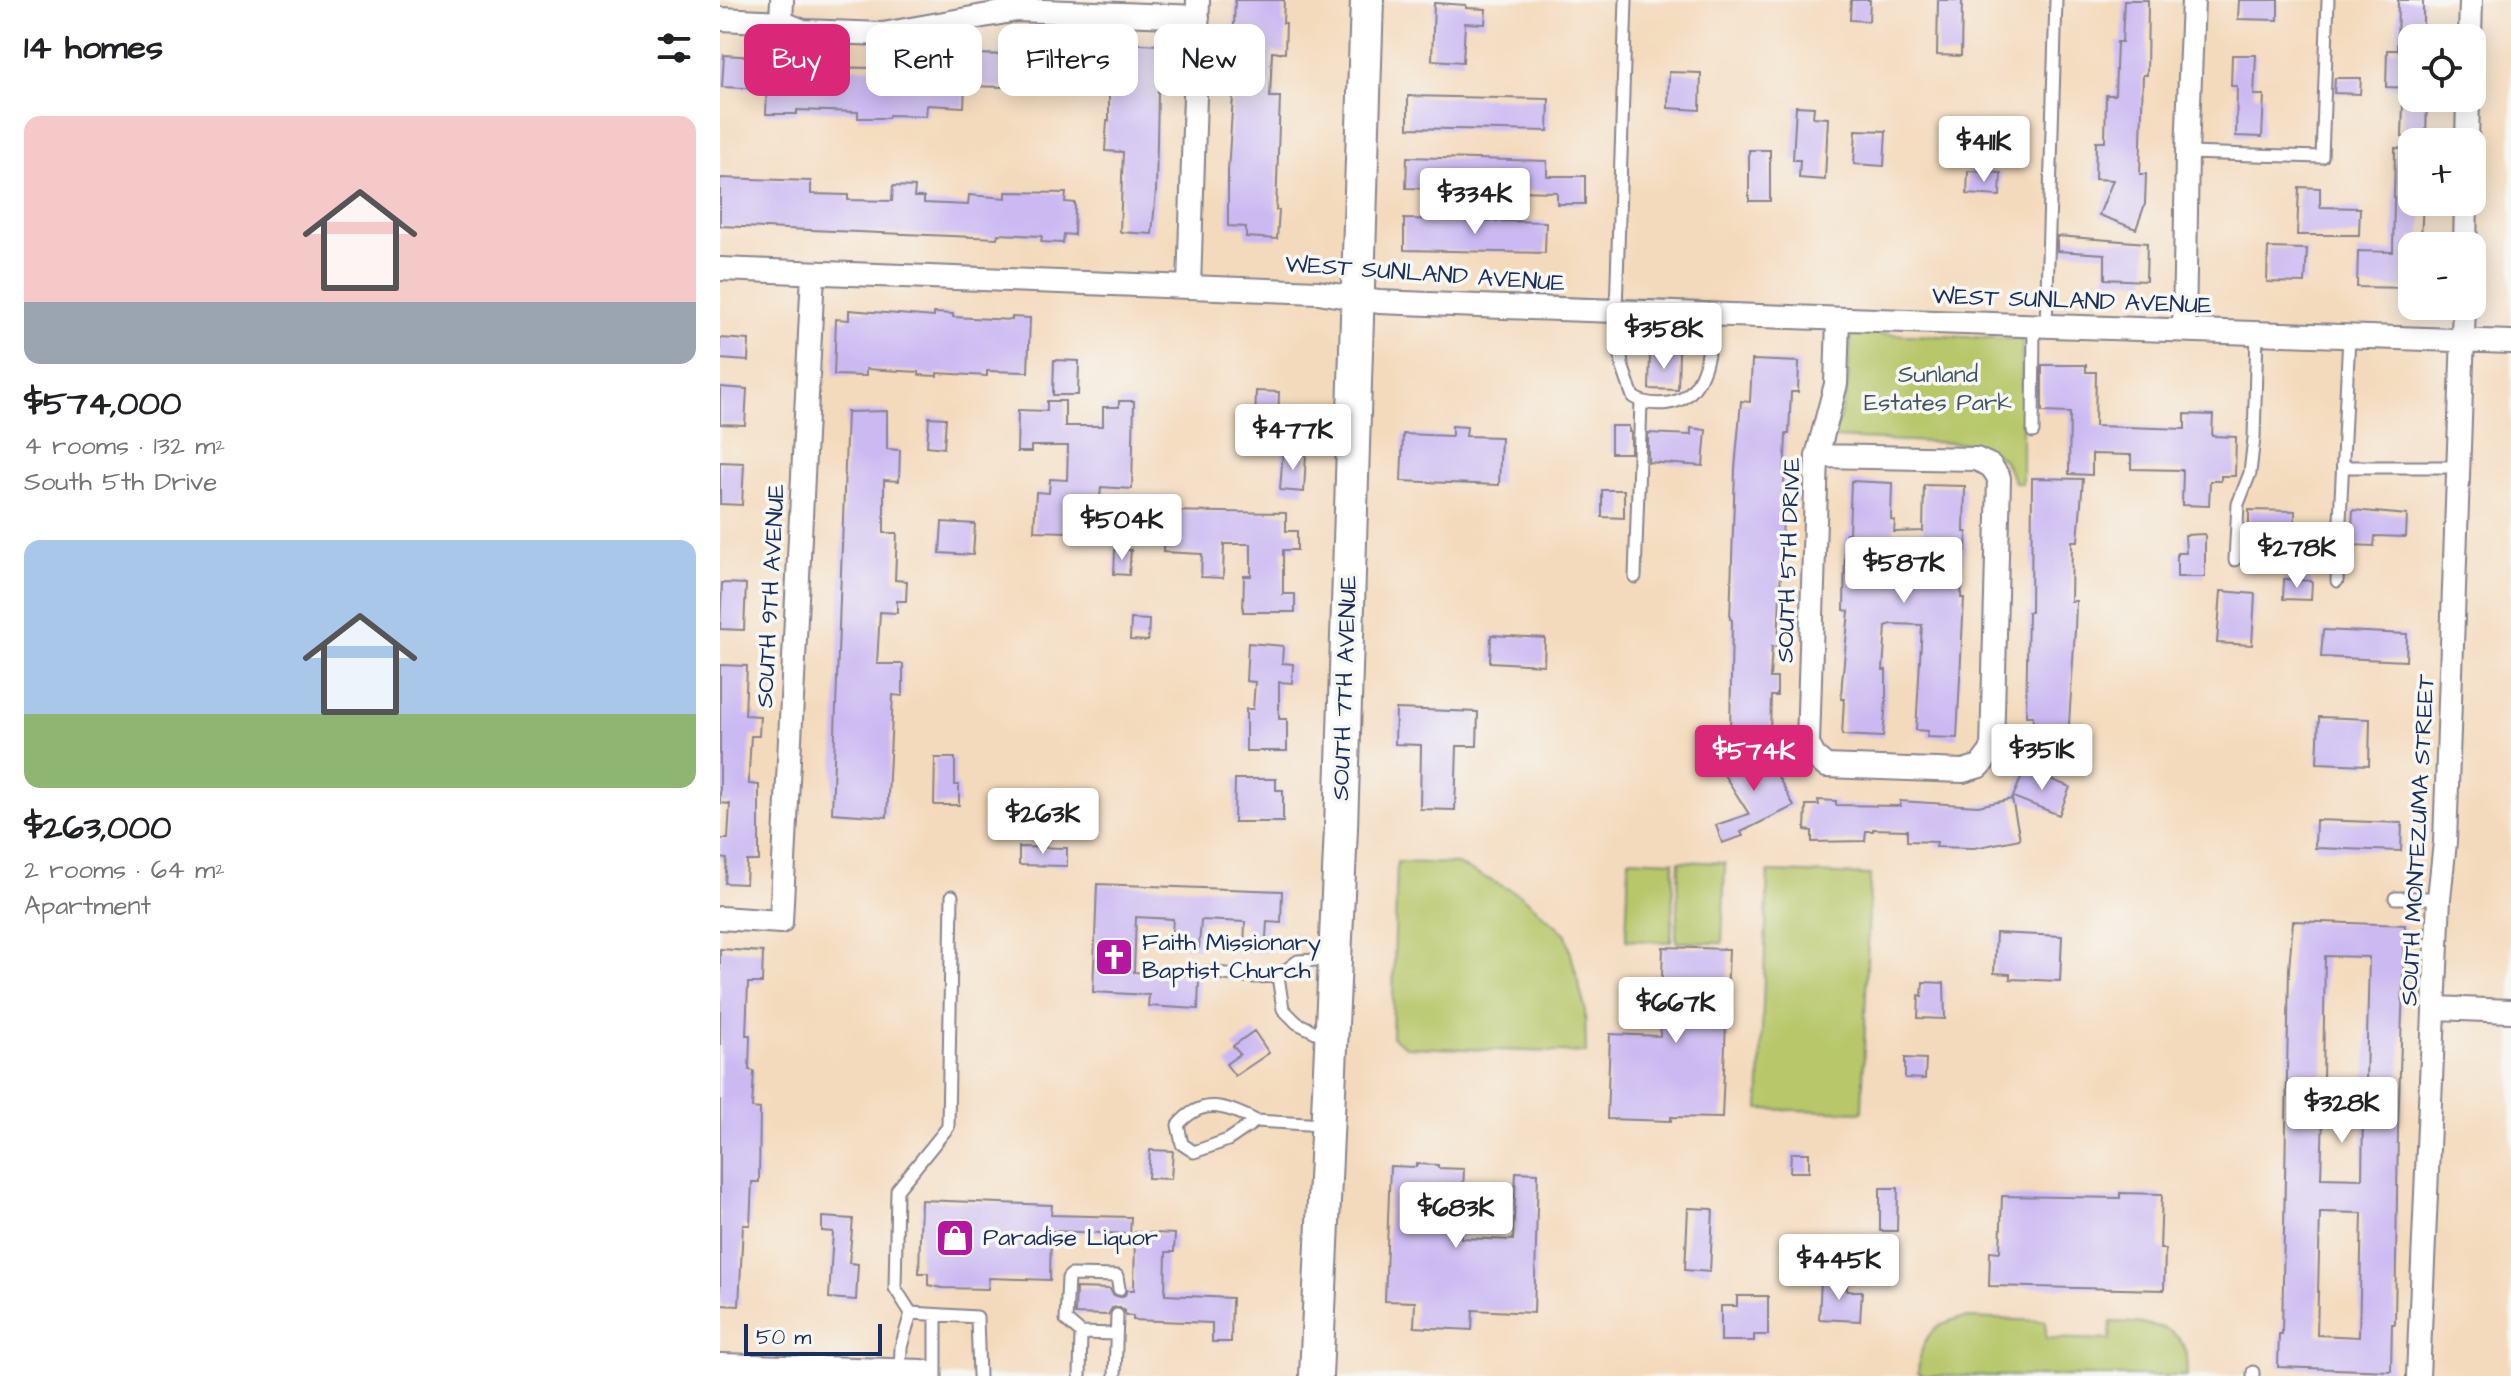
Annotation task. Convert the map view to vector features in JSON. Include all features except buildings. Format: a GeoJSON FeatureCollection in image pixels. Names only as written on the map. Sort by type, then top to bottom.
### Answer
{"type":"FeatureCollection","features":[{"type":"Feature","properties":{"kind":"main road","name":"SOUTH 7TH AVENUE"},"geometry":{"type":"LineString","coordinates":[[1316,1376],[1335,959],[1367,0]]}},
{"type":"Feature","properties":{"kind":"main road"},"geometry":{"type":"LineString","coordinates":[[720,1370],[922,1376]]}},
{"type":"Feature","properties":{"kind":"street"},"geometry":{"type":"LineString","coordinates":[[2184,330],[2193,0]]}},
{"type":"Feature","properties":{"kind":"street"},"geometry":{"type":"LineString","coordinates":[[2470,24],[2471,0]]}},
{"type":"Feature","properties":{"kind":"street"},"geometry":{"type":"LineString","coordinates":[[720,19],[782,11],[803,31],[883,34],[1017,10],[1198,8],[1189,287]]}},
{"type":"Feature","properties":{"kind":"street","name":"WEST SUNLAND AVENUE"},"geometry":{"type":"LineString","coordinates":[[720,269],[1318,292],[1390,302],[2511,342]]}},
{"type":"Feature","properties":{"kind":"street","name":"SOUTH 9TH AVENUE"},"geometry":{"type":"LineString","coordinates":[[720,918],[781,922],[813,273]]}},
{"type":"Feature","properties":{"kind":"street","name":"SOUTH 5TH DRIVE"},"geometry":{"type":"LineString","coordinates":[[1817,456],[1976,459],[1991,466],[1999,478],[1992,750],[1980,766],[1963,771],[1826,766],[1814,756],[1808,744],[1817,456],[1836,384],[1838,319]]}},
{"type":"Feature","properties":{"kind":"street","name":"SOUTH MONTEZUMA STREET"},"geometry":{"type":"LineString","coordinates":[[2418,1376],[2439,898],[2445,842],[2464,320]]}},
{"type":"Feature","properties":{"kind":"street"},"geometry":{"type":"LineString","coordinates":[[2436,1008],[2511,1011]]}},
{"type":"Feature","properties":{"kind":"lane"},"geometry":{"type":"LineString","coordinates":[[1626,0],[1616,311],[1626,384],[1633,397],[1641,402],[1659,405],[1679,402],[1694,390],[1702,373],[1714,314]]}},
{"type":"Feature","properties":{"kind":"lane"},"geometry":{"type":"LineString","coordinates":[[2033,432],[2056,0]]}},
{"type":"Feature","properties":{"kind":"lane"},"geometry":{"type":"LineString","coordinates":[[2187,153],[2322,157],[2328,0]]}},
{"type":"Feature","properties":{"kind":"lane"},"geometry":{"type":"LineString","coordinates":[[2235,560],[2238,504],[2250,473],[2254,438],[2257,333]]}},
{"type":"Feature","properties":{"kind":"lane"},"geometry":{"type":"LineString","coordinates":[[2337,581],[2349,336]]}},
{"type":"Feature","properties":{"kind":"lane"},"geometry":{"type":"LineString","coordinates":[[1635,577],[1641,402]]}},
{"type":"Feature","properties":{"kind":"lane"},"geometry":{"type":"LineString","coordinates":[[2343,467],[2458,467]]}},
{"type":"Feature","properties":{"kind":"lane"},"geometry":{"type":"LineString","coordinates":[[900,1375],[901,1347],[911,1313],[895,1288],[897,1190],[948,1127],[952,896]]}},
{"type":"Feature","properties":{"kind":"lane"},"geometry":{"type":"LineString","coordinates":[[2395,898],[2439,898]]}},
{"type":"Feature","properties":{"kind":"lane"},"geometry":{"type":"LineString","coordinates":[[1205,972],[1278,976],[1298,961],[1335,959]]}},
{"type":"Feature","properties":{"kind":"lane"},"geometry":{"type":"LineString","coordinates":[[1278,976],[1283,1009],[1297,1023],[1331,1039]]}},
{"type":"Feature","properties":{"kind":"lane"},"geometry":{"type":"LineString","coordinates":[[1256,1121],[1228,1140],[1194,1152],[1182,1144],[1178,1125],[1187,1114],[1202,1108],[1227,1106],[1256,1121],[1327,1126]]}},
{"type":"Feature","properties":{"kind":"lane"},"geometry":{"type":"LineString","coordinates":[[1116,1334],[1081,1333],[1066,1320],[1068,1278],[1071,1275],[1117,1276],[1119,1289]]}},
{"type":"Feature","properties":{"kind":"lane"},"geometry":{"type":"LineString","coordinates":[[911,1313],[977,1317],[979,1376]]}},
{"type":"Feature","properties":{"kind":"lane"},"geometry":{"type":"LineString","coordinates":[[936,1315],[936,1376]]}},
{"type":"Feature","properties":{"kind":"lane"},"geometry":{"type":"LineString","coordinates":[[1115,1376],[1117,1315]]}},
{"type":"Feature","properties":{"kind":"lane"},"geometry":{"type":"LineString","coordinates":[[1080,1376],[1081,1333]]}},
{"type":"Feature","properties":{"kind":"green space","name":"Sunland Estates Park"},"geometry":{"type":"Polygon","coordinates":[[[1851,333],[2022,339],[2022,483],[2015,482],[2003,459],[1980,444],[1834,438],[1848,385],[1851,333]]]}},
{"type":"Feature","properties":{"kind":"green space"},"geometry":{"type":"Polygon","coordinates":[[[1629,859],[1674,861],[1671,942],[1626,940],[1629,859]]]}},
{"type":"Feature","properties":{"kind":"green space"},"geometry":{"type":"Polygon","coordinates":[[[1679,861],[1725,863],[1722,943],[1676,942],[1679,861]]]}},
{"type":"Feature","properties":{"kind":"green space"},"geometry":{"type":"Polygon","coordinates":[[[1397,862],[1457,864],[1521,895],[1566,934],[1585,1009],[1586,1053],[1406,1047],[1392,1037],[1397,862]]]}},
{"type":"Feature","properties":{"kind":"green space"},"geometry":{"type":"Polygon","coordinates":[[[1768,872],[1870,875],[1862,1112],[1759,1109],[1768,872]]]}},
{"type":"Feature","properties":{"kind":"green space"},"geometry":{"type":"Polygon","coordinates":[[[1967,1318],[2046,1321],[2046,1338],[2110,1340],[2111,1322],[2154,1326],[2173,1334],[2180,1341],[2186,1353],[2187,1376],[1925,1376],[1918,1373],[1921,1351],[1930,1334],[1944,1323],[1967,1318]]]}},
{"type":"Feature","properties":{"kind":"place","name":"Faith Missionary Baptist Church"},"geometry":{"type":"Point","coordinates":[1114,957]}},
{"type":"Feature","properties":{"kind":"place","name":"Paradise Liquor"},"geometry":{"type":"Point","coordinates":[955,1238]}}]}
